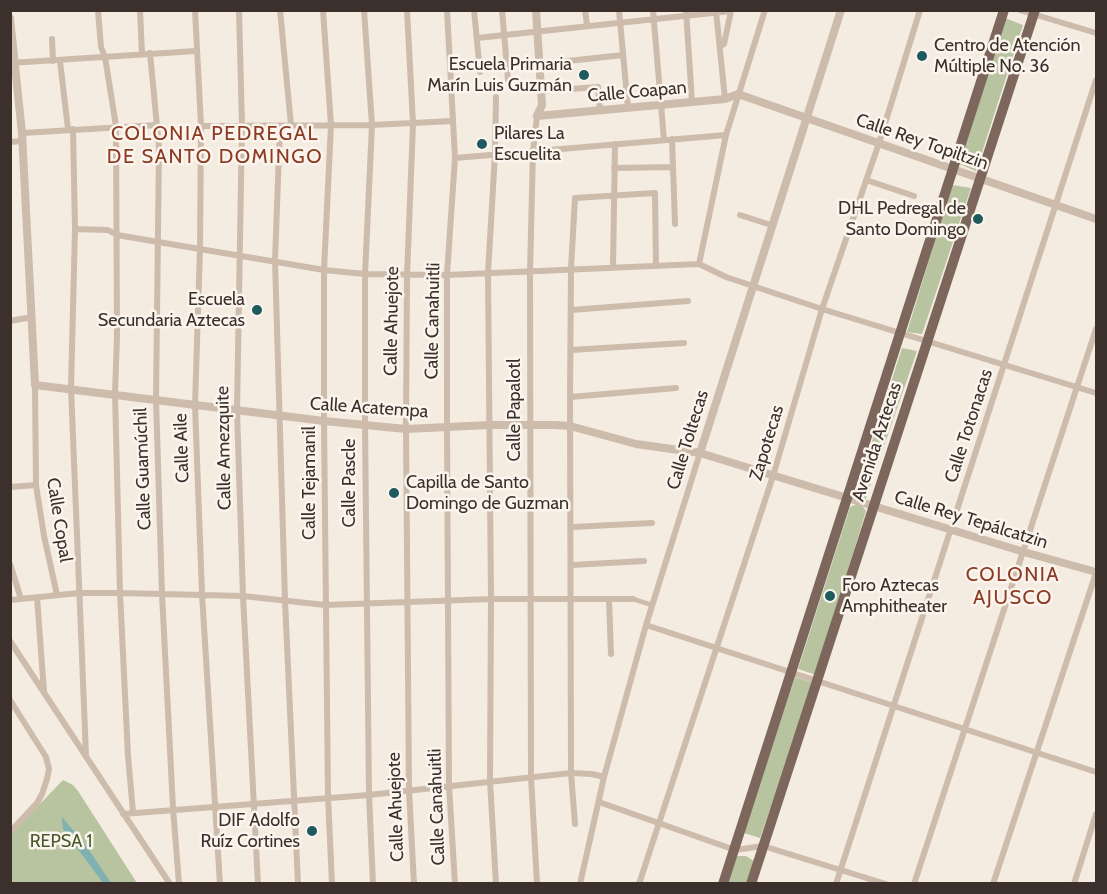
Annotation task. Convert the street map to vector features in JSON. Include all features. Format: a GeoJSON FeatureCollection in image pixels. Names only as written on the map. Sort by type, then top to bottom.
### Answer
{"type":"FeatureCollection","features":[{"type":"Feature","properties":{"kind":"main road","name":"Avenida Aztecas"},"geometry":{"type":"LineString","coordinates":[[723,884],[1004,10]]}},
{"type":"Feature","properties":{"kind":"main road","name":"Avenida Aztecas"},"geometry":{"type":"LineString","coordinates":[[751,884],[1034,12]]}},
{"type":"Feature","properties":{"kind":"street"},"geometry":{"type":"LineString","coordinates":[[98,10],[101,47],[105,57],[116,126],[115,393],[120,593],[133,812]]}},
{"type":"Feature","properties":{"kind":"street","name":"Calle Guamúchil"},"geometry":{"type":"LineString","coordinates":[[140,10],[158,124],[156,399],[162,594],[179,884]]}},
{"type":"Feature","properties":{"kind":"street","name":"Calle Aile"},"geometry":{"type":"LineString","coordinates":[[195,10],[201,126],[195,405],[202,594],[220,884]]}},
{"type":"Feature","properties":{"kind":"street","name":"Calle Amezquite"},"geometry":{"type":"LineString","coordinates":[[238,10],[242,126],[237,410],[243,596],[258,884]]}},
{"type":"Feature","properties":{"kind":"street"},"geometry":{"type":"LineString","coordinates":[[280,10],[291,125]]}},
{"type":"Feature","properties":{"kind":"street","name":"Calle Tejamanil"},"geometry":{"type":"LineString","coordinates":[[323,10],[331,125],[324,270],[324,421],[328,797],[332,884]]}},
{"type":"Feature","properties":{"kind":"street","name":"Calle Pascle"},"geometry":{"type":"LineString","coordinates":[[364,10],[372,125],[365,274],[365,425],[369,795],[373,884]]}},
{"type":"Feature","properties":{"kind":"street","name":"Calle Ahuejote"},"geometry":{"type":"LineString","coordinates":[[407,10],[413,124],[406,276],[406,429],[409,790],[414,884]]}},
{"type":"Feature","properties":{"kind":"street","name":"Calle Canahuitli"},"geometry":{"type":"LineString","coordinates":[[447,10],[455,158],[447,275],[449,785],[455,884]]}},
{"type":"Feature","properties":{"kind":"street"},"geometry":{"type":"LineString","coordinates":[[474,10],[480,72]]}},
{"type":"Feature","properties":{"kind":"street"},"geometry":{"type":"LineString","coordinates":[[502,10],[508,80]]}},
{"type":"Feature","properties":{"kind":"street","name":"Calle Papalotl"},"geometry":{"type":"LineString","coordinates":[[536,10],[542,105],[537,116],[533,151],[530,424],[531,777],[537,884]]}},
{"type":"Feature","properties":{"kind":"street"},"geometry":{"type":"LineString","coordinates":[[585,10],[587,25]]}},
{"type":"Feature","properties":{"kind":"street"},"geometry":{"type":"LineString","coordinates":[[619,10],[628,108]]}},
{"type":"Feature","properties":{"kind":"street"},"geometry":{"type":"LineString","coordinates":[[653,10],[664,140]]}},
{"type":"Feature","properties":{"kind":"street"},"geometry":{"type":"LineString","coordinates":[[699,264],[726,135],[765,10]]}},
{"type":"Feature","properties":{"kind":"street","name":"Calle Toltecas"},"geometry":{"type":"LineString","coordinates":[[580,884],[604,777],[646,625],[841,10]]}},
{"type":"Feature","properties":{"kind":"street","name":"Zapotecas"},"geometry":{"type":"LineString","coordinates":[[639,884],[773,476],[822,309],[879,143],[920,10]]}},
{"type":"Feature","properties":{"kind":"street"},"geometry":{"type":"LineString","coordinates":[[1020,10],[1034,12],[1096,33]]}},
{"type":"Feature","properties":{"kind":"street"},"geometry":{"type":"LineString","coordinates":[[716,11],[725,99]]}},
{"type":"Feature","properties":{"kind":"street"},"geometry":{"type":"LineString","coordinates":[[477,38],[653,19],[686,13],[731,11],[724,44],[720,46]]}},
{"type":"Feature","properties":{"kind":"street"},"geometry":{"type":"LineString","coordinates":[[686,13],[692,102]]}},
{"type":"Feature","properties":{"kind":"street","name":"Calle Copal"},"geometry":{"type":"LineString","coordinates":[[10,18],[22,137],[35,385],[36,485],[57,596]]}},
{"type":"Feature","properties":{"kind":"street"},"geometry":{"type":"LineString","coordinates":[[51,39],[53,61]]}},
{"type":"Feature","properties":{"kind":"street"},"geometry":{"type":"LineString","coordinates":[[13,63],[196,51]]}},
{"type":"Feature","properties":{"kind":"street"},"geometry":{"type":"LineString","coordinates":[[540,64],[623,55]]}},
{"type":"Feature","properties":{"kind":"street"},"geometry":{"type":"LineString","coordinates":[[60,61],[70,129],[75,228],[71,388],[86,755]]}},
{"type":"Feature","properties":{"kind":"street","name":"Calle Totonacas"},"geometry":{"type":"LineString","coordinates":[[836,884],[1096,80]]}},
{"type":"Feature","properties":{"kind":"street"},"geometry":{"type":"LineString","coordinates":[[542,92],[598,87],[600,110]]}},
{"type":"Feature","properties":{"kind":"street","name":"Calle Coapan"},"geometry":{"type":"LineString","coordinates":[[537,116],[725,99],[738,94]]}},
{"type":"Feature","properties":{"kind":"street","name":"Calle Rey Topiltzin"},"geometry":{"type":"LineString","coordinates":[[738,94],[1096,219]]}},
{"type":"Feature","properties":{"kind":"street"},"geometry":{"type":"LineString","coordinates":[[496,97],[488,273],[490,781],[496,884]]}},
{"type":"Feature","properties":{"kind":"street"},"geometry":{"type":"LineString","coordinates":[[201,126],[372,125],[453,121]]}},
{"type":"Feature","properties":{"kind":"street"},"geometry":{"type":"LineString","coordinates":[[10,142],[22,137],[70,129],[158,124]]}},
{"type":"Feature","properties":{"kind":"street"},"geometry":{"type":"LineString","coordinates":[[280,126],[274,260],[285,601],[298,884]]}},
{"type":"Feature","properties":{"kind":"street"},"geometry":{"type":"LineString","coordinates":[[455,158],[726,135]]}},
{"type":"Feature","properties":{"kind":"street"},"geometry":{"type":"LineString","coordinates":[[672,139],[675,224]]}},
{"type":"Feature","properties":{"kind":"street"},"geometry":{"type":"LineString","coordinates":[[613,267],[615,144]]}},
{"type":"Feature","properties":{"kind":"street"},"geometry":{"type":"LineString","coordinates":[[614,168],[673,167]]}},
{"type":"Feature","properties":{"kind":"street"},"geometry":{"type":"LineString","coordinates":[[866,180],[914,196]]}},
{"type":"Feature","properties":{"kind":"street"},"geometry":{"type":"LineString","coordinates":[[574,824],[571,773],[570,397],[571,269],[575,198],[655,193],[656,266]]}},
{"type":"Feature","properties":{"kind":"street"},"geometry":{"type":"LineString","coordinates":[[740,215],[771,225]]}},
{"type":"Feature","properties":{"kind":"street"},"geometry":{"type":"LineString","coordinates":[[75,228],[108,230],[117,235],[324,270],[365,274],[447,275],[699,264],[752,286],[822,309],[1096,393]]}},
{"type":"Feature","properties":{"kind":"street"},"geometry":{"type":"LineString","coordinates":[[571,310],[688,301]]}},
{"type":"Feature","properties":{"kind":"street"},"geometry":{"type":"LineString","coordinates":[[10,321],[32,317]]}},
{"type":"Feature","properties":{"kind":"street"},"geometry":{"type":"LineString","coordinates":[[914,884],[1096,329]]}},
{"type":"Feature","properties":{"kind":"street"},"geometry":{"type":"LineString","coordinates":[[571,350],[684,344]]}},
{"type":"Feature","properties":{"kind":"street","name":"Calle Acatempa"},"geometry":{"type":"LineString","coordinates":[[35,385],[115,393],[278,416],[406,429],[530,424],[570,426],[636,444],[700,453]]}},
{"type":"Feature","properties":{"kind":"street"},"geometry":{"type":"LineString","coordinates":[[570,397],[676,388]]}},
{"type":"Feature","properties":{"kind":"street","name":"Calle Rey Tepálcatzin"},"geometry":{"type":"LineString","coordinates":[[700,453],[1096,572]]}},
{"type":"Feature","properties":{"kind":"street"},"geometry":{"type":"LineString","coordinates":[[10,487],[36,485]]}},
{"type":"Feature","properties":{"kind":"street"},"geometry":{"type":"LineString","coordinates":[[572,527],[652,523]]}},
{"type":"Feature","properties":{"kind":"street"},"geometry":{"type":"LineString","coordinates":[[572,565],[644,561]]}},
{"type":"Feature","properties":{"kind":"street"},"geometry":{"type":"LineString","coordinates":[[10,564],[21,599]]}},
{"type":"Feature","properties":{"kind":"street"},"geometry":{"type":"LineString","coordinates":[[993,884],[1096,572]]}},
{"type":"Feature","properties":{"kind":"street"},"geometry":{"type":"LineString","coordinates":[[10,600],[79,593],[120,593],[243,596],[325,605],[531,598],[633,599],[652,605]]}},
{"type":"Feature","properties":{"kind":"street"},"geometry":{"type":"LineString","coordinates":[[37,597],[44,693]]}},
{"type":"Feature","properties":{"kind":"street"},"geometry":{"type":"LineString","coordinates":[[609,600],[611,654]]}},
{"type":"Feature","properties":{"kind":"street"},"geometry":{"type":"LineString","coordinates":[[646,625],[1096,772]]}},
{"type":"Feature","properties":{"kind":"street"},"geometry":{"type":"LineString","coordinates":[[10,641],[170,884]]}},
{"type":"Feature","properties":{"kind":"street"},"geometry":{"type":"LineString","coordinates":[[10,700],[46,756],[49,768],[45,787],[37,802],[10,832]]}},
{"type":"Feature","properties":{"kind":"street"},"geometry":{"type":"LineString","coordinates":[[123,814],[173,808],[369,795],[571,773],[604,777]]}},
{"type":"Feature","properties":{"kind":"street"},"geometry":{"type":"LineString","coordinates":[[599,802],[735,850],[764,846],[886,884]]}},
{"type":"Feature","properties":{"kind":"street"},"geometry":{"type":"LineString","coordinates":[[1074,884],[1096,814]]}},
{"type":"Feature","properties":{"kind":"green space"},"geometry":{"type":"Polygon","coordinates":[[[1005,18],[1023,25],[976,171],[959,164],[1005,18]]]}},
{"type":"Feature","properties":{"kind":"green space"},"geometry":{"type":"Polygon","coordinates":[[[952,185],[971,188],[922,334],[907,332],[952,185]]]}},
{"type":"Feature","properties":{"kind":"green space"},"geometry":{"type":"Polygon","coordinates":[[[902,348],[917,351],[865,501],[853,500],[902,348]]]}},
{"type":"Feature","properties":{"kind":"green space"},"geometry":{"type":"Polygon","coordinates":[[[860,503],[866,511],[816,675],[798,669],[850,507],[860,503]]]}},
{"type":"Feature","properties":{"kind":"green space"},"geometry":{"type":"Polygon","coordinates":[[[795,677],[814,683],[760,838],[744,833],[795,677]]]}},
{"type":"Feature","properties":{"kind":"green space","name":"REPSA 1"},"geometry":{"type":"Polygon","coordinates":[[[63,780],[73,785],[78,791],[137,883],[11,883],[10,835],[63,780]]]}},
{"type":"Feature","properties":{"kind":"green space"},"geometry":{"type":"Polygon","coordinates":[[[737,856],[746,856],[754,861],[747,883],[728,884],[737,856]]]}},
{"type":"Feature","properties":{"kind":"water"},"geometry":{"type":"Polygon","coordinates":[[[62,817],[87,847],[111,883],[103,883],[63,829],[62,817]]]}},
{"type":"Feature","properties":{"kind":"place","name":"Centro de Atención Múltiple No. 36"},"geometry":{"type":"Point","coordinates":[922,56]}},
{"type":"Feature","properties":{"kind":"place","name":"Escuela Primaria Marín Luis Guzmán"},"geometry":{"type":"Point","coordinates":[584,75]}},
{"type":"Feature","properties":{"kind":"place","name":"Pilares La Escuelita"},"geometry":{"type":"Point","coordinates":[482,144]}},
{"type":"Feature","properties":{"kind":"place","name":"DHL Pedregal de Santo Domingo"},"geometry":{"type":"Point","coordinates":[978,219]}},
{"type":"Feature","properties":{"kind":"place","name":"Escuela Secundaria Aztecas"},"geometry":{"type":"Point","coordinates":[257,310]}},
{"type":"Feature","properties":{"kind":"place","name":"Capilla de Santo Domingo de Guzman"},"geometry":{"type":"Point","coordinates":[394,493]}},
{"type":"Feature","properties":{"kind":"place","name":"Foro Aztecas Amphitheater"},"geometry":{"type":"Point","coordinates":[830,596]}},
{"type":"Feature","properties":{"kind":"place","name":"DIF Adolfo Ruíz Cortines"},"geometry":{"type":"Point","coordinates":[312,831]}},
{"type":"Feature","properties":{"kind":"district","name":"COLONIA PEDREGAL DE SANTO DOMINGO"},"geometry":{"type":"Point","coordinates":[215,146]}},
{"type":"Feature","properties":{"kind":"district","name":"COLONIA AJUSCO"},"geometry":{"type":"Point","coordinates":[1013,586]}}]}
